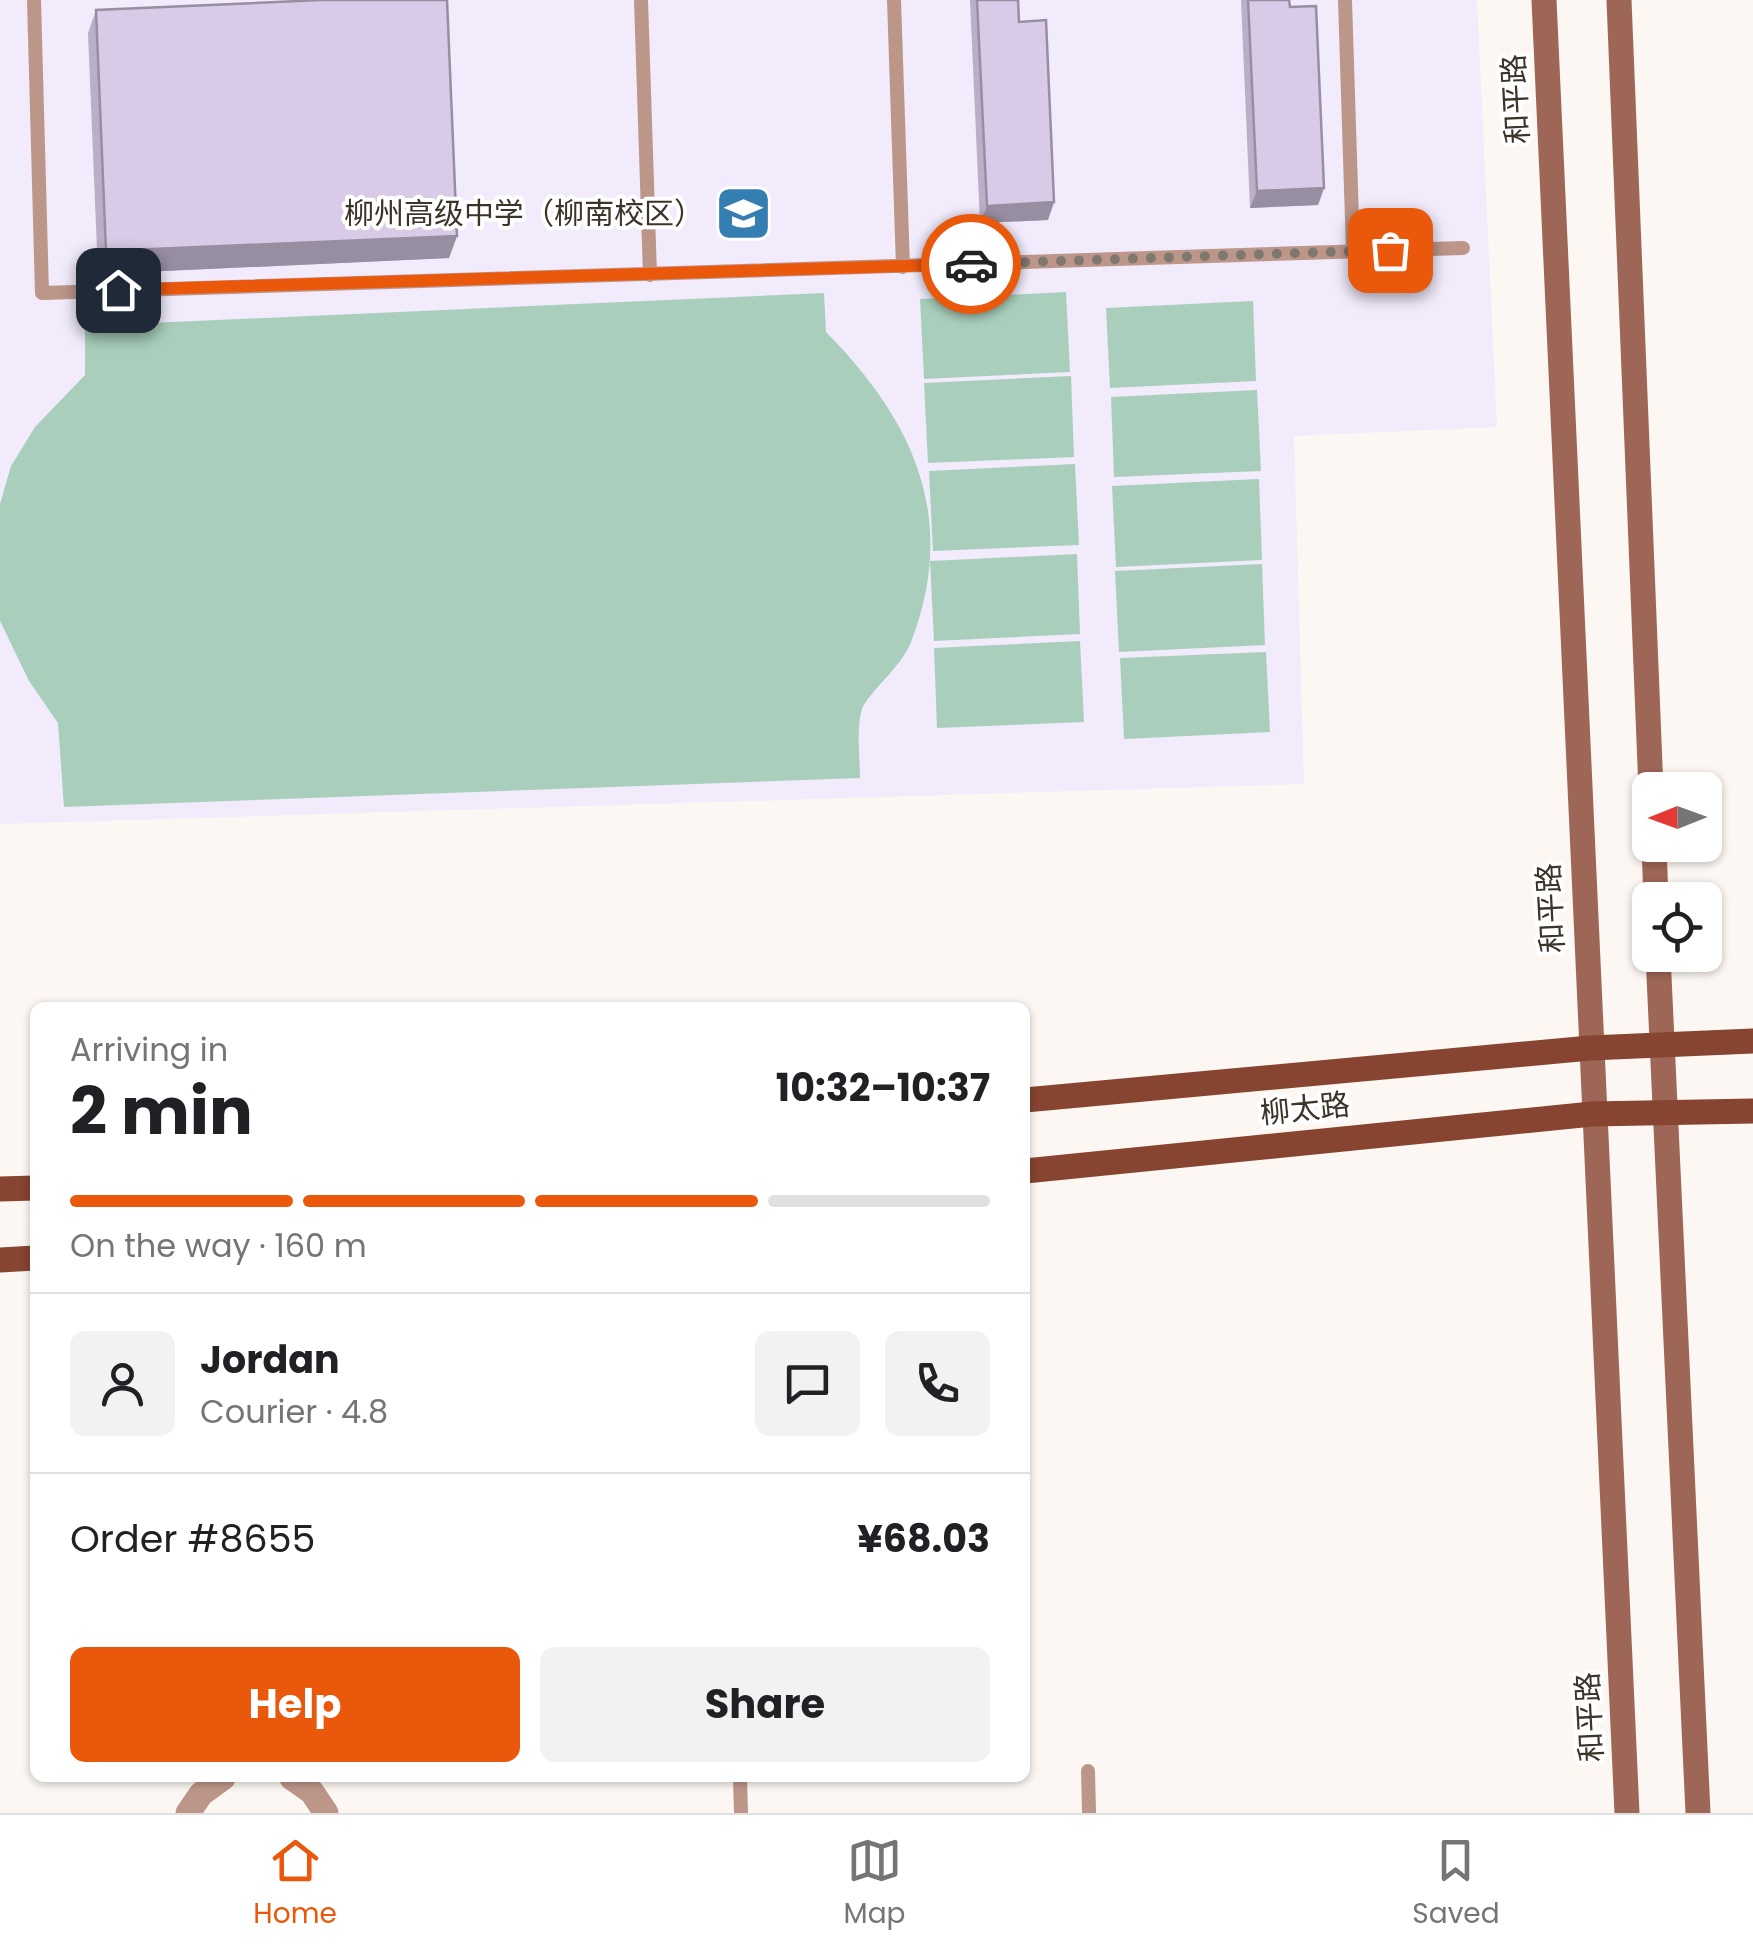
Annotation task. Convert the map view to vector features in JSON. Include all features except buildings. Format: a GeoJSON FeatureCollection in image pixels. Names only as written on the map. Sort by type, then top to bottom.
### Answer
{"type":"FeatureCollection","features":[{"type":"Feature","properties":{"kind":"main road","name":"和平路"},"geometry":{"type":"LineString","coordinates":[[1544,0],[1627,1813]]}},
{"type":"Feature","properties":{"kind":"main road"},"geometry":{"type":"LineString","coordinates":[[1618,0],[1650,772]]}},
{"type":"Feature","properties":{"kind":"main road"},"geometry":{"type":"LineString","coordinates":[[1659,972],[1698,1813]]}},
{"type":"Feature","properties":{"kind":"main road","name":"柳太路"},"geometry":{"type":"LineString","coordinates":[[1030,1100],[1590,1048],[1753,1041]]}},
{"type":"Feature","properties":{"kind":"main road","name":"柳太路"},"geometry":{"type":"LineString","coordinates":[[1030,1170],[1592,1114],[1753,1110]]}},
{"type":"Feature","properties":{"kind":"main road"},"geometry":{"type":"LineString","coordinates":[[0,1189],[30,1188]]}},
{"type":"Feature","properties":{"kind":"main road"},"geometry":{"type":"LineString","coordinates":[[0,1260],[30,1258]]}},
{"type":"Feature","properties":{"kind":"street"},"geometry":{"type":"LineString","coordinates":[[188,1813],[201,1794],[218,1782]]}},
{"type":"Feature","properties":{"kind":"street"},"geometry":{"type":"LineString","coordinates":[[298,1782],[312,1792],[326,1813]]}},
{"type":"Feature","properties":{"kind":"lane"},"geometry":{"type":"LineString","coordinates":[[34,0],[42,293],[1462,248]]}},
{"type":"Feature","properties":{"kind":"lane"},"geometry":{"type":"LineString","coordinates":[[642,0],[650,275]]}},
{"type":"Feature","properties":{"kind":"lane"},"geometry":{"type":"LineString","coordinates":[[894,0],[903,266]]}},
{"type":"Feature","properties":{"kind":"lane"},"geometry":{"type":"LineString","coordinates":[[1346,0],[1353,251]]}},
{"type":"Feature","properties":{"kind":"lane"},"geometry":{"type":"LineString","coordinates":[[1088,1771],[1089,1813]]}},
{"type":"Feature","properties":{"kind":"lane"},"geometry":{"type":"LineString","coordinates":[[740,1782],[742,1813]]}},
{"type":"Feature","properties":{"kind":"shaded area","name":"柳州高级中学（柳南校区）"},"geometry":{"type":"Polygon","coordinates":[[[0,0],[1477,0],[1497,427],[1294,436],[1304,784],[0,824],[0,0]]]}},
{"type":"Feature","properties":{"kind":"green space"},"geometry":{"type":"Polygon","coordinates":[[[1066,292],[1070,372],[924,379],[920,299],[1066,292]]]}},
{"type":"Feature","properties":{"kind":"green space"},"geometry":{"type":"Polygon","coordinates":[[[824,293],[826,332],[857,365],[904,436],[919,473],[928,512],[930,553],[925,596],[907,651],[862,709],[860,778],[64,807],[58,723],[29,681],[0,621],[0,504],[11,466],[35,427],[85,375],[85,326],[824,293]]]}},
{"type":"Feature","properties":{"kind":"green space"},"geometry":{"type":"Polygon","coordinates":[[[1253,301],[1256,381],[1110,388],[1106,308],[1253,301]]]}},
{"type":"Feature","properties":{"kind":"green space"},"geometry":{"type":"Polygon","coordinates":[[[1071,376],[1074,457],[928,463],[924,383],[1071,376]]]}},
{"type":"Feature","properties":{"kind":"green space"},"geometry":{"type":"Polygon","coordinates":[[[1257,390],[1261,471],[1114,477],[1111,397],[1257,390]]]}},
{"type":"Feature","properties":{"kind":"green space"},"geometry":{"type":"Polygon","coordinates":[[[1075,464],[1079,545],[933,551],[929,471],[1075,464]]]}},
{"type":"Feature","properties":{"kind":"green space"},"geometry":{"type":"Polygon","coordinates":[[[1259,479],[1262,560],[1116,567],[1112,486],[1259,479]]]}},
{"type":"Feature","properties":{"kind":"green space"},"geometry":{"type":"Polygon","coordinates":[[[1077,554],[1080,634],[934,641],[930,561],[1077,554]]]}},
{"type":"Feature","properties":{"kind":"green space"},"geometry":{"type":"Polygon","coordinates":[[[1262,564],[1265,645],[1119,652],[1115,571],[1262,564]]]}},
{"type":"Feature","properties":{"kind":"green space"},"geometry":{"type":"Polygon","coordinates":[[[1080,641],[1084,722],[937,728],[934,648],[1080,641]]]}},
{"type":"Feature","properties":{"kind":"green space"},"geometry":{"type":"Polygon","coordinates":[[[1266,652],[1270,732],[1124,739],[1120,658],[1266,652]]]}},
{"type":"Feature","properties":{"kind":"way so far"},"geometry":{"type":"LineString","coordinates":[[971,264],[1390,250]]}},
{"type":"Feature","properties":{"kind":"place","name":"柳州高级中学（柳南校区）"},"geometry":{"type":"Point","coordinates":[743,214]}},
{"type":"Feature","properties":{"kind":"route"},"geometry":{"type":"LineString","coordinates":[[118,290],[971,264]]}}]}
